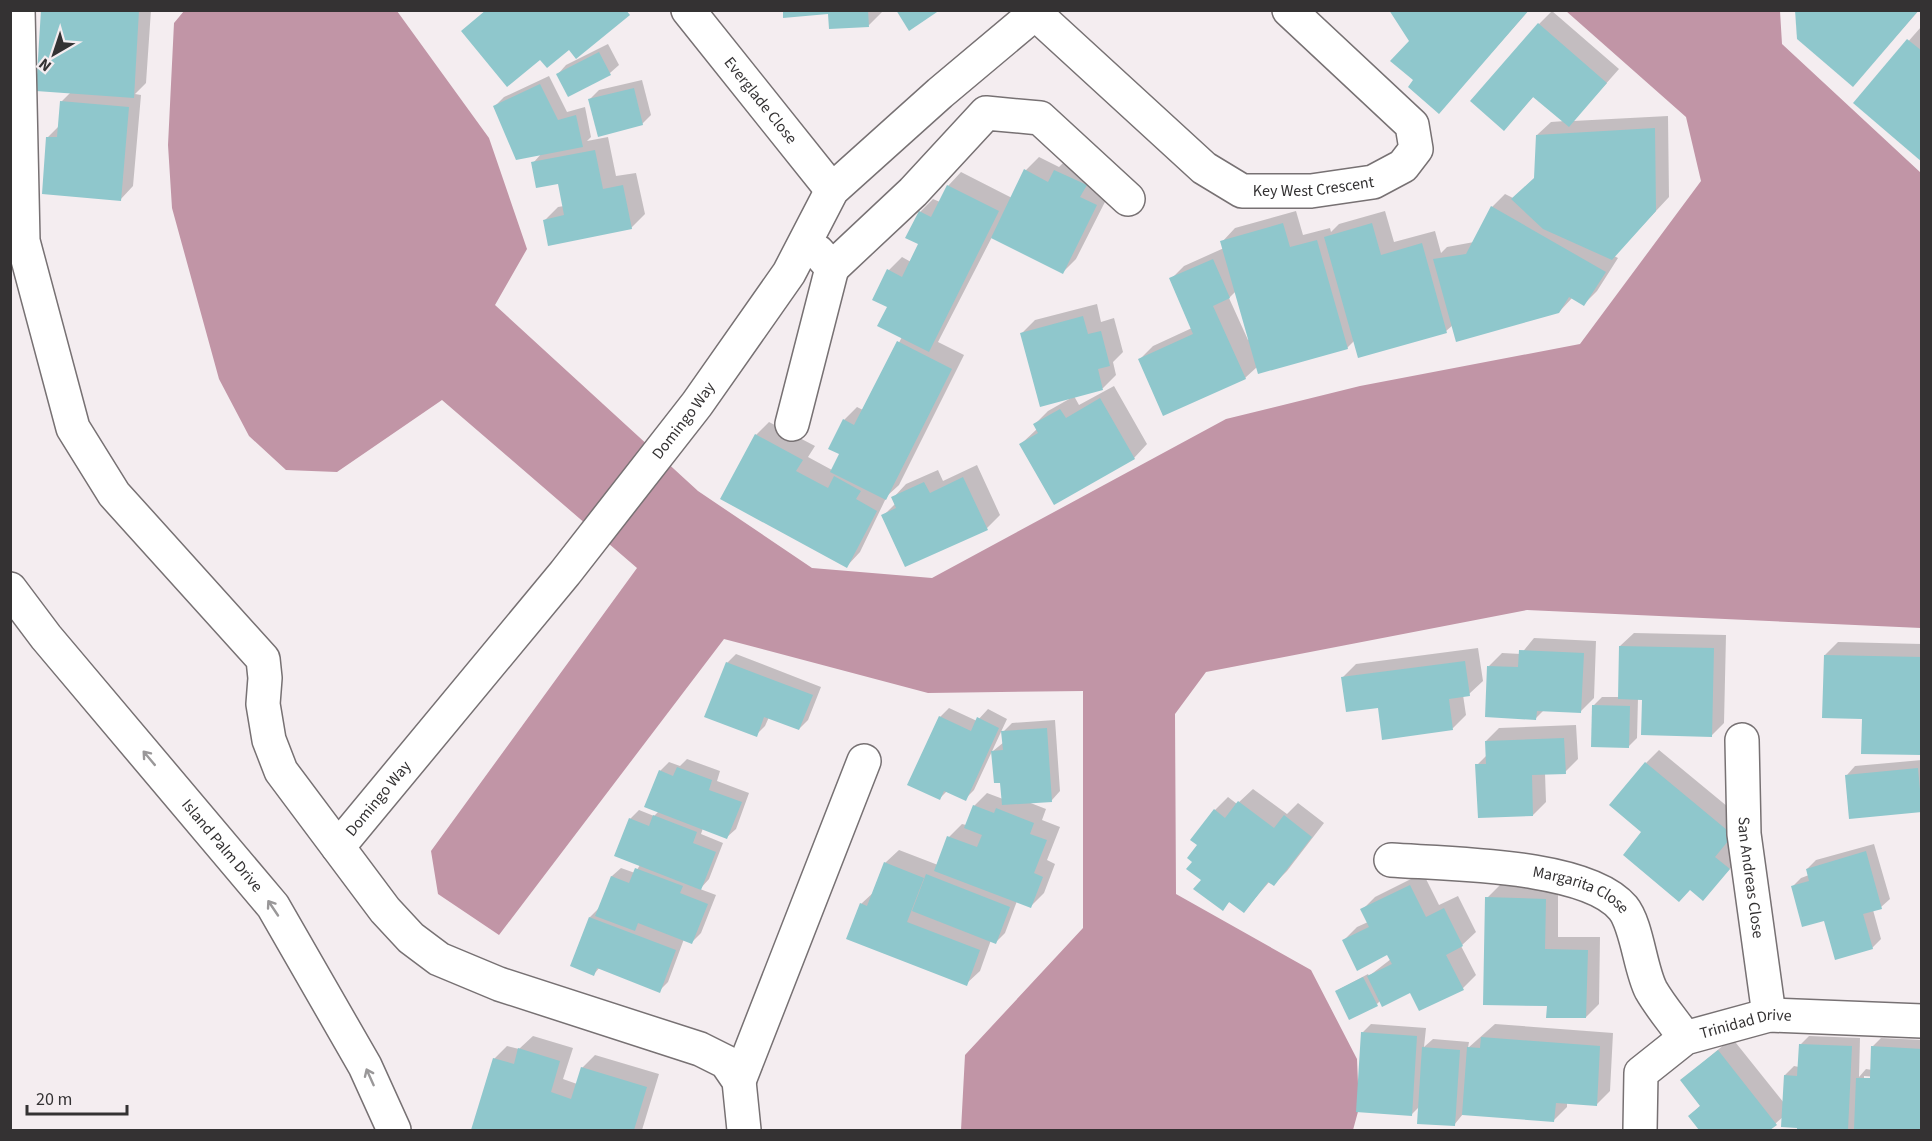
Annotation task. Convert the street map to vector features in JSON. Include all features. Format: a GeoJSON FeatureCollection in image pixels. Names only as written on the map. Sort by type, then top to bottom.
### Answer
{"type":"FeatureCollection","features":[{"type":"Feature","properties":{"kind":"street"},"geometry":{"type":"LineString","coordinates":[[18,10],[23,241],[73,428],[114,494],[263,659],[265,678],[263,704],[269,740],[281,771],[385,910],[411,938],[439,959],[499,984],[700,1049],[726,1062],[739,1082],[744,1130]]}},
{"type":"Feature","properties":{"kind":"street","name":"Everglade Close"},"geometry":{"type":"LineString","coordinates":[[688,10],[832,190]]}},
{"type":"Feature","properties":{"kind":"street","name":"Key West Crescent"},"geometry":{"type":"LineString","coordinates":[[1038,12],[1204,168],[1242,190],[1311,191],[1373,182],[1403,166],[1416,149],[1412,125],[1289,10]]}},
{"type":"Feature","properties":{"kind":"street","name":"Domingo Way"},"geometry":{"type":"LineString","coordinates":[[338,847],[565,573],[697,404],[789,273],[832,190],[940,93],[1038,12]]}},
{"type":"Feature","properties":{"kind":"street"},"geometry":{"type":"LineString","coordinates":[[792,424],[832,268],[913,192],[986,113],[1040,118],[1128,199]]}},
{"type":"Feature","properties":{"kind":"street"},"geometry":{"type":"LineString","coordinates":[[807,239],[832,268]]}},
{"type":"Feature","properties":{"kind":"street","name":"Island Palm Drive"},"geometry":{"type":"LineString","coordinates":[[10,589],[46,637],[273,906],[365,1066],[394,1131]]}},
{"type":"Feature","properties":{"kind":"street","name":"San Andreas Close"},"geometry":{"type":"LineString","coordinates":[[1742,740],[1744,834],[1769,1015]]}},
{"type":"Feature","properties":{"kind":"street"},"geometry":{"type":"LineString","coordinates":[[739,1082],[864,761]]}},
{"type":"Feature","properties":{"kind":"street","name":"Margarita Close"},"geometry":{"type":"LineString","coordinates":[[1391,860],[1474,866],[1571,878],[1604,892],[1624,909],[1651,989],[1685,1038]]}},
{"type":"Feature","properties":{"kind":"street","name":"Trinidad Drive"},"geometry":{"type":"LineString","coordinates":[[1640,1131],[1641,1073],[1685,1038],[1769,1015],[1922,1021]]}},
{"type":"Feature","properties":{"kind":"shaded area"},"geometry":{"type":"Polygon","coordinates":[[[184,11],[397,11],[489,138],[527,249],[495,305],[698,491],[812,568],[932,578],[1226,419],[1360,386],[1580,344],[1701,181],[1686,117],[1566,11],[1780,11],[1782,44],[1921,173],[1921,628],[1527,610],[1206,672],[1175,714],[1176,894],[1311,970],[1357,1059],[1359,1108],[1353,1130],[961,1130],[965,1055],[1083,928],[1083,691],[928,693],[724,639],[499,935],[438,894],[431,851],[637,568],[442,400],[337,472],[286,470],[249,436],[219,379],[172,208],[168,145],[174,23],[184,11]]]}},
{"type":"Feature","properties":{"kind":"building"},"geometry":{"type":"Polygon","coordinates":[[[41,10],[139,10],[134,98],[36,91],[41,10]]]}},
{"type":"Feature","properties":{"kind":"building"},"geometry":{"type":"Polygon","coordinates":[[[486,10],[626,10],[630,15],[576,59],[569,50],[547,68],[540,60],[507,87],[461,31],[486,10]]]}},
{"type":"Feature","properties":{"kind":"building"},"geometry":{"type":"Polygon","coordinates":[[[783,10],[868,10],[869,27],[829,29],[828,14],[783,18],[783,10]]]}},
{"type":"Feature","properties":{"kind":"building"},"geometry":{"type":"Polygon","coordinates":[[[896,10],[940,10],[909,31],[896,10]]]}},
{"type":"Feature","properties":{"kind":"building"},"geometry":{"type":"Polygon","coordinates":[[[1389,10],[1529,10],[1439,114],[1408,87],[1413,80],[1390,61],[1409,41],[1389,10]]]}},
{"type":"Feature","properties":{"kind":"building"},"geometry":{"type":"Polygon","coordinates":[[[1795,10],[1919,10],[1853,87],[1797,39],[1795,10]]]}},
{"type":"Feature","properties":{"kind":"building"},"geometry":{"type":"Polygon","coordinates":[[[1538,23],[1607,83],[1569,127],[1533,97],[1504,131],[1470,101],[1538,23]]]}},
{"type":"Feature","properties":{"kind":"building"},"geometry":{"type":"Polygon","coordinates":[[[1907,39],[1922,51],[1922,162],[1853,103],[1907,39]]]}},
{"type":"Feature","properties":{"kind":"building"},"geometry":{"type":"Polygon","coordinates":[[[599,52],[611,75],[568,97],[556,74],[599,52]]]}},
{"type":"Feature","properties":{"kind":"building"},"geometry":{"type":"Polygon","coordinates":[[[540,84],[558,120],[576,115],[583,147],[516,160],[493,106],[540,84]]]}},
{"type":"Feature","properties":{"kind":"building"},"geometry":{"type":"Polygon","coordinates":[[[634,88],[643,125],[598,137],[588,99],[634,88]]]}},
{"type":"Feature","properties":{"kind":"building"},"geometry":{"type":"Polygon","coordinates":[[[60,101],[129,107],[121,201],[42,194],[46,137],[57,137],[60,101]]]}},
{"type":"Feature","properties":{"kind":"building"},"geometry":{"type":"Polygon","coordinates":[[[1655,128],[1656,211],[1612,260],[1543,229],[1511,199],[1534,178],[1536,135],[1655,128]]]}},
{"type":"Feature","properties":{"kind":"building"},"geometry":{"type":"Polygon","coordinates":[[[595,150],[603,189],[623,185],[632,229],[548,246],[543,220],[564,215],[558,184],[536,188],[531,162],[595,150]]]}},
{"type":"Feature","properties":{"kind":"building"},"geometry":{"type":"Polygon","coordinates":[[[1024,169],[1048,182],[1054,170],[1087,185],[1080,197],[1097,205],[1063,274],[991,238],[1024,169]]]}},
{"type":"Feature","properties":{"kind":"building"},"geometry":{"type":"Polygon","coordinates":[[[947,185],[999,211],[929,352],[877,326],[887,307],[872,300],[887,269],[902,277],[918,244],[905,238],[919,211],[931,217],[947,185]]]}},
{"type":"Feature","properties":{"kind":"building"},"geometry":{"type":"Polygon","coordinates":[[[1491,206],[1606,272],[1584,306],[1569,297],[1559,313],[1456,342],[1433,259],[1466,254],[1491,206]]]}},
{"type":"Feature","properties":{"kind":"building"},"geometry":{"type":"Polygon","coordinates":[[[1283,223],[1290,247],[1317,240],[1348,349],[1258,374],[1220,241],[1283,223]]]}},
{"type":"Feature","properties":{"kind":"building"},"geometry":{"type":"Polygon","coordinates":[[[1372,223],[1381,255],[1422,243],[1447,333],[1358,358],[1324,237],[1372,223]]]}},
{"type":"Feature","properties":{"kind":"building"},"geometry":{"type":"Polygon","coordinates":[[[1213,259],[1230,298],[1213,306],[1246,379],[1163,416],[1138,359],[1193,334],[1169,278],[1213,259]]]}},
{"type":"Feature","properties":{"kind":"building"},"geometry":{"type":"Polygon","coordinates":[[[1083,316],[1088,334],[1101,331],[1110,366],[1098,369],[1103,390],[1040,407],[1020,333],[1083,316]]]}},
{"type":"Feature","properties":{"kind":"building"},"geometry":{"type":"Polygon","coordinates":[[[897,341],[952,369],[886,500],[830,472],[839,454],[828,449],[843,419],[854,425],[897,341]]]}},
{"type":"Feature","properties":{"kind":"building"},"geometry":{"type":"Polygon","coordinates":[[[1100,398],[1135,459],[1054,505],[1019,444],[1038,433],[1033,424],[1060,409],[1066,418],[1100,398]]]}},
{"type":"Feature","properties":{"kind":"building"},"geometry":{"type":"Polygon","coordinates":[[[755,434],[803,460],[796,471],[828,488],[834,476],[861,491],[856,499],[877,511],[847,568],[720,499],[755,434]]]}},
{"type":"Feature","properties":{"kind":"building"},"geometry":{"type":"Polygon","coordinates":[[[963,477],[988,530],[905,567],[881,515],[896,508],[891,497],[924,482],[930,493],[963,477]]]}},
{"type":"Feature","properties":{"kind":"building"},"geometry":{"type":"Polygon","coordinates":[[[1619,646],[1714,648],[1712,737],[1641,735],[1642,700],[1618,699],[1619,646]]]}},
{"type":"Feature","properties":{"kind":"building"},"geometry":{"type":"Polygon","coordinates":[[[1519,650],[1584,653],[1581,713],[1537,711],[1536,720],[1485,717],[1487,666],[1518,667],[1519,650]]]}},
{"type":"Feature","properties":{"kind":"building"},"geometry":{"type":"Polygon","coordinates":[[[1824,655],[1922,657],[1922,755],[1861,754],[1862,719],[1822,718],[1824,655]]]}},
{"type":"Feature","properties":{"kind":"building"},"geometry":{"type":"Polygon","coordinates":[[[1465,661],[1470,696],[1449,699],[1453,730],[1382,740],[1378,708],[1346,712],[1341,677],[1465,661]]]}},
{"type":"Feature","properties":{"kind":"building"},"geometry":{"type":"Polygon","coordinates":[[[726,662],[813,695],[799,730],[764,717],[757,737],[704,717],[726,662]]]}},
{"type":"Feature","properties":{"kind":"building"},"geometry":{"type":"Polygon","coordinates":[[[1592,705],[1630,706],[1629,748],[1591,747],[1592,705]]]}},
{"type":"Feature","properties":{"kind":"building"},"geometry":{"type":"Polygon","coordinates":[[[939,716],[971,731],[977,717],[999,728],[966,801],[944,791],[940,800],[907,785],[939,716]]]}},
{"type":"Feature","properties":{"kind":"building"},"geometry":{"type":"Polygon","coordinates":[[[1047,728],[1052,802],[1002,805],[1000,783],[994,783],[991,751],[1003,750],[1001,731],[1047,728]]]}},
{"type":"Feature","properties":{"kind":"building"},"geometry":{"type":"Polygon","coordinates":[[[1564,738],[1566,774],[1532,775],[1533,816],[1478,818],[1475,764],[1486,764],[1485,741],[1564,738]]]}},
{"type":"Feature","properties":{"kind":"building"},"geometry":{"type":"Polygon","coordinates":[[[1645,762],[1733,835],[1715,857],[1730,869],[1703,901],[1690,890],[1679,902],[1623,855],[1641,832],[1609,805],[1645,762]]]}},
{"type":"Feature","properties":{"kind":"building"},"geometry":{"type":"Polygon","coordinates":[[[677,767],[712,780],[709,790],[742,802],[727,839],[644,807],[659,770],[673,776],[677,767]]]}},
{"type":"Feature","properties":{"kind":"building"},"geometry":{"type":"Polygon","coordinates":[[[1918,768],[1922,812],[1849,819],[1845,775],[1918,768]]]}},
{"type":"Feature","properties":{"kind":"building"},"geometry":{"type":"Polygon","coordinates":[[[1238,801],[1274,828],[1284,815],[1312,837],[1274,886],[1268,882],[1244,913],[1229,902],[1223,911],[1193,889],[1201,880],[1186,869],[1192,862],[1187,858],[1197,845],[1190,840],[1214,809],[1225,818],[1238,801]]]}},
{"type":"Feature","properties":{"kind":"building"},"geometry":{"type":"Polygon","coordinates":[[[973,805],[994,813],[996,808],[1034,823],[1030,834],[1047,840],[1034,873],[1043,877],[1031,908],[934,871],[947,836],[977,847],[982,835],[964,828],[973,805]]]}},
{"type":"Feature","properties":{"kind":"building"},"geometry":{"type":"Polygon","coordinates":[[[653,815],[697,832],[693,843],[716,852],[701,890],[614,856],[629,818],[649,826],[653,815]]]}},
{"type":"Feature","properties":{"kind":"building"},"geometry":{"type":"Polygon","coordinates":[[[1866,851],[1882,909],[1863,914],[1873,949],[1835,960],[1824,921],[1802,927],[1791,886],[1809,881],[1806,869],[1866,851]]]}},
{"type":"Feature","properties":{"kind":"building"},"geometry":{"type":"Polygon","coordinates":[[[884,862],[924,878],[907,922],[980,950],[967,986],[846,939],[860,903],[867,906],[884,862]]]}},
{"type":"Feature","properties":{"kind":"building"},"geometry":{"type":"Polygon","coordinates":[[[635,868],[683,886],[680,893],[708,904],[692,944],[638,923],[635,931],[595,916],[611,876],[629,883],[635,868]]]}},
{"type":"Feature","properties":{"kind":"building"},"geometry":{"type":"Polygon","coordinates":[[[926,874],[1010,907],[996,944],[912,911],[926,874]]]}},
{"type":"Feature","properties":{"kind":"building"},"geometry":{"type":"Polygon","coordinates":[[[1410,885],[1426,917],[1444,908],[1463,946],[1446,955],[1464,990],[1419,1011],[1410,993],[1382,1007],[1367,976],[1392,964],[1387,955],[1357,971],[1342,940],[1369,927],[1360,909],[1410,885]]]}},
{"type":"Feature","properties":{"kind":"building"},"geometry":{"type":"Polygon","coordinates":[[[1485,897],[1546,899],[1545,949],[1588,950],[1586,1018],[1546,1018],[1547,1006],[1483,1005],[1485,897]]]}},
{"type":"Feature","properties":{"kind":"building"},"geometry":{"type":"Polygon","coordinates":[[[589,917],[676,950],[660,993],[597,968],[594,976],[570,966],[589,917]]]}},
{"type":"Feature","properties":{"kind":"building"},"geometry":{"type":"Polygon","coordinates":[[[1363,977],[1378,1006],[1349,1020],[1335,991],[1363,977]]]}},
{"type":"Feature","properties":{"kind":"building"},"geometry":{"type":"Polygon","coordinates":[[[1361,1032],[1417,1036],[1412,1116],[1356,1112],[1361,1032]]]}},
{"type":"Feature","properties":{"kind":"building"},"geometry":{"type":"Polygon","coordinates":[[[1481,1037],[1600,1046],[1597,1106],[1556,1103],[1554,1122],[1462,1115],[1467,1047],[1480,1048],[1481,1037]]]}},
{"type":"Feature","properties":{"kind":"building"},"geometry":{"type":"Polygon","coordinates":[[[1799,1044],[1852,1046],[1848,1130],[1797,1130],[1797,1128],[1781,1127],[1784,1075],[1797,1076],[1799,1044]]]}},
{"type":"Feature","properties":{"kind":"building"},"geometry":{"type":"Polygon","coordinates":[[[1871,1046],[1922,1049],[1921,1130],[1854,1129],[1856,1078],[1870,1078],[1871,1046]]]}},
{"type":"Feature","properties":{"kind":"building"},"geometry":{"type":"Polygon","coordinates":[[[1422,1047],[1460,1050],[1455,1126],[1417,1124],[1422,1047]]]}},
{"type":"Feature","properties":{"kind":"building"},"geometry":{"type":"Polygon","coordinates":[[[518,1048],[560,1061],[551,1092],[571,1099],[581,1067],[647,1087],[634,1130],[471,1130],[493,1058],[514,1064],[518,1048]]]}},
{"type":"Feature","properties":{"kind":"building"},"geometry":{"type":"Polygon","coordinates":[[[1718,1050],[1777,1125],[1770,1130],[1699,1130],[1688,1116],[1700,1106],[1680,1080],[1718,1050]]]}}]}
